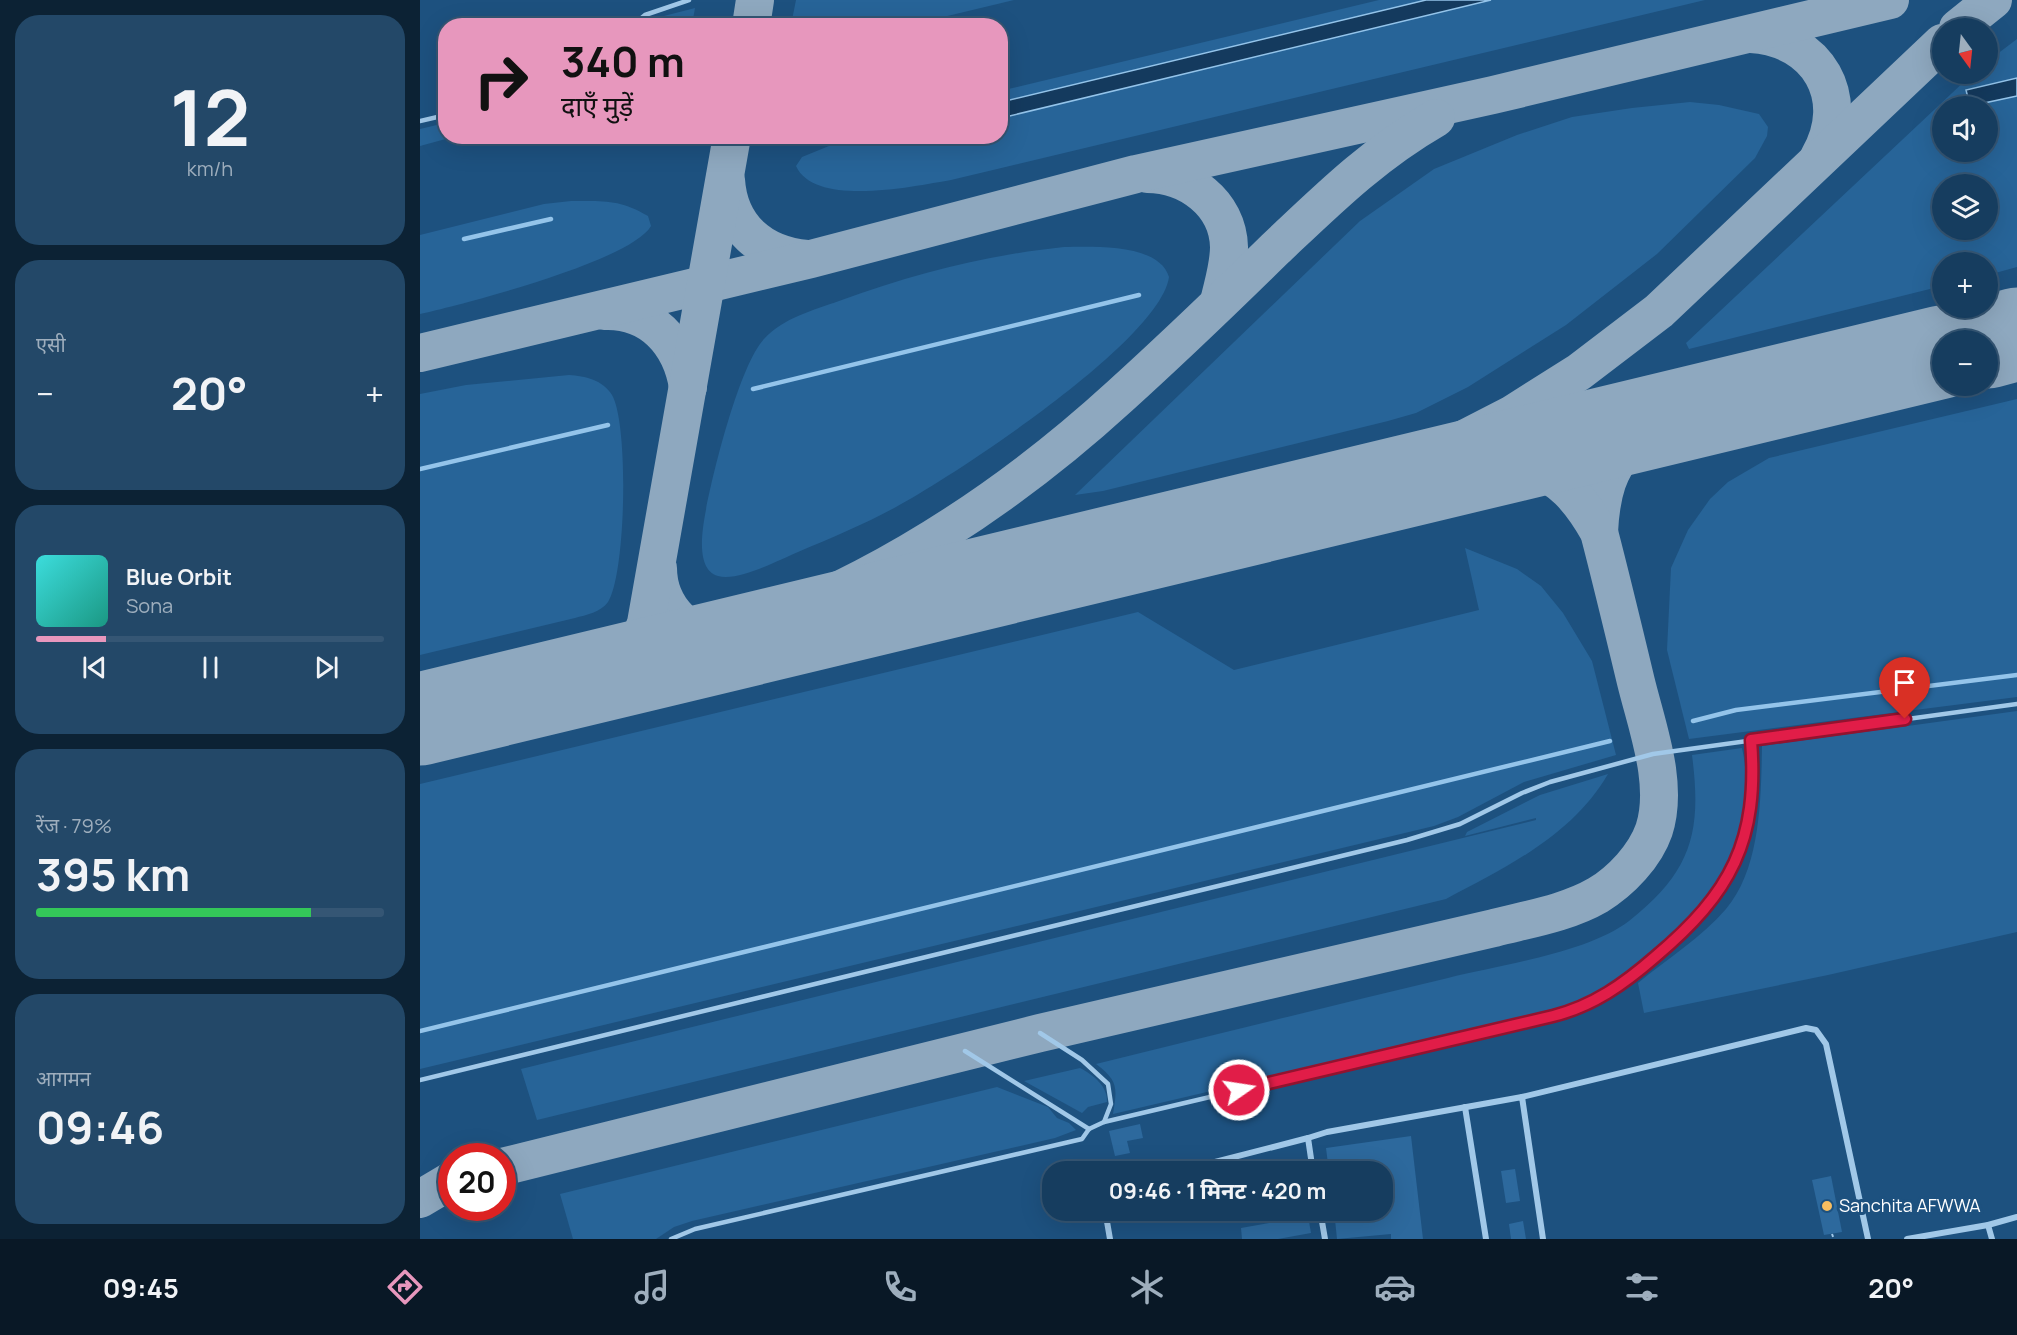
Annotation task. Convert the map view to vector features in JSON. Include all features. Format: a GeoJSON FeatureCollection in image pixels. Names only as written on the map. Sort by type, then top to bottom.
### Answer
{"type":"FeatureCollection","features":[{"type":"Feature","properties":{"kind":"street"},"geometry":{"type":"LineString","coordinates":[[1219,1161],[1327,1132],[1522,1097],[1806,1028],[1816,1030],[1826,1044],[1868,1239]]}},
{"type":"Feature","properties":{"kind":"street"},"geometry":{"type":"LineString","coordinates":[[1522,1097],[1544,1239]]}},
{"type":"Feature","properties":{"kind":"street"},"geometry":{"type":"LineString","coordinates":[[1465,1107],[1486,1239]]}},
{"type":"Feature","properties":{"kind":"street"},"geometry":{"type":"LineString","coordinates":[[1308,1138],[1311,1161]]}},
{"type":"Feature","properties":{"kind":"street"},"geometry":{"type":"LineString","coordinates":[[1907,1239],[1988,1225],[2017,1217]]}},
{"type":"Feature","properties":{"kind":"street"},"geometry":{"type":"LineString","coordinates":[[1107,1221],[1110,1239]]}},
{"type":"Feature","properties":{"kind":"street"},"geometry":{"type":"LineString","coordinates":[[1322,1221],[1325,1239]]}},
{"type":"Feature","properties":{"kind":"street"},"geometry":{"type":"LineString","coordinates":[[1988,1225],[1992,1239]]}},
{"type":"Feature","properties":{"kind":"lane"},"geometry":{"type":"LineString","coordinates":[[643,18],[652,12],[689,0]]}},
{"type":"Feature","properties":{"kind":"lane"},"geometry":{"type":"LineString","coordinates":[[420,121],[438,117]]}},
{"type":"Feature","properties":{"kind":"lane"},"geometry":{"type":"LineString","coordinates":[[420,1080],[1407,840],[1460,824],[1522,793],[1580,773],[1653,753],[2017,704]]}},
{"type":"Feature","properties":{"kind":"lane"},"geometry":{"type":"LineString","coordinates":[[671,1239],[695,1229],[1082,1139],[1089,1129],[1104,1122],[1553,1016],[1590,1004],[1627,980],[1698,919],[1727,880],[1744,841],[1749,815],[1753,776],[1751,740]]}},
{"type":"Feature","properties":{"kind":"lane"},"geometry":{"type":"LineString","coordinates":[[1040,1033],[1103,1077],[1108,1084],[1111,1098],[1104,1122]]}},
{"type":"Feature","properties":{"kind":"lane"},"geometry":{"type":"LineString","coordinates":[[965,1051],[1089,1129]]}},
{"type":"Feature","properties":{"kind":"path"},"geometry":{"type":"LineString","coordinates":[[1832,1234],[1834,1239]]}},
{"type":"Feature","properties":{"kind":"shaded area"},"geometry":{"type":"Polygon","coordinates":[[[796,0],[1014,0],[939,18],[792,18],[796,0]]]}},
{"type":"Feature","properties":{"kind":"shaded area"},"geometry":{"type":"Polygon","coordinates":[[[1379,0],[1426,0],[1008,100],[1008,89],[1379,0]]]}},
{"type":"Feature","properties":{"kind":"shaded area"},"geometry":{"type":"Polygon","coordinates":[[[1426,0],[1491,0],[1008,116],[1008,100],[1426,0]]]}},
{"type":"Feature","properties":{"kind":"shaded area"},"geometry":{"type":"Polygon","coordinates":[[[1491,0],[1705,0],[951,180],[891,189],[844,190],[823,187],[807,179],[796,166],[802,157],[834,144],[1008,144],[1008,116],[1491,0]]]}},
{"type":"Feature","properties":{"kind":"shaded area"},"geometry":{"type":"Polygon","coordinates":[[[695,8],[693,18],[658,18],[695,8]]]}},
{"type":"Feature","properties":{"kind":"shaded area"},"geometry":{"type":"Polygon","coordinates":[[[2017,39],[2017,78],[1998,82],[1998,53],[2017,39]]]}},
{"type":"Feature","properties":{"kind":"shaded area"},"geometry":{"type":"Polygon","coordinates":[[[2017,78],[2017,96],[1998,100],[1998,96],[1968,96],[1966,90],[2017,78]]]}},
{"type":"Feature","properties":{"kind":"shaded area"},"geometry":{"type":"Polygon","coordinates":[[[1962,84],[1992,84],[1966,90],[1968,96],[1949,96],[1962,84]]]}},
{"type":"Feature","properties":{"kind":"shaded area"},"geometry":{"type":"Polygon","coordinates":[[[2017,96],[2017,267],[1998,272],[1998,252],[1932,252],[1932,288],[1689,349],[1686,343],[1932,112],[1932,162],[1998,162],[1998,100],[2017,96]]]}},
{"type":"Feature","properties":{"kind":"shaded area"},"geometry":{"type":"Polygon","coordinates":[[[1690,102],[1719,105],[1759,114],[1768,127],[1767,136],[1755,158],[1657,254],[1566,325],[1468,387],[1416,413],[1103,491],[1075,495],[1360,221],[1434,169],[1517,135],[1572,117],[1690,102]]]}},
{"type":"Feature","properties":{"kind":"shaded area"},"geometry":{"type":"Polygon","coordinates":[[[438,125],[438,141],[420,146],[420,129],[438,125]]]}},
{"type":"Feature","properties":{"kind":"shaded area"},"geometry":{"type":"Polygon","coordinates":[[[602,201],[629,206],[648,216],[651,226],[637,239],[581,267],[507,291],[420,314],[420,235],[544,204],[602,201]]]}},
{"type":"Feature","properties":{"kind":"shaded area"},"geometry":{"type":"Polygon","coordinates":[[[1064,247],[1124,249],[1152,258],[1163,266],[1169,277],[1157,304],[1131,335],[1051,404],[924,491],[884,513],[770,565],[736,576],[718,576],[711,572],[703,559],[702,540],[714,475],[736,396],[745,372],[764,339],[780,325],[809,311],[923,274],[1005,255],[1064,247]]]}},
{"type":"Feature","properties":{"kind":"shaded area"},"geometry":{"type":"Polygon","coordinates":[[[569,375],[599,382],[612,395],[617,411],[623,466],[622,532],[619,562],[608,602],[597,611],[584,616],[420,655],[420,394],[466,385],[569,375]]]}},
{"type":"Feature","properties":{"kind":"shaded area"},"geometry":{"type":"Polygon","coordinates":[[[2017,399],[2017,697],[1689,739],[1667,650],[1671,568],[1688,530],[1710,499],[1728,482],[1769,458],[2017,399]]]}},
{"type":"Feature","properties":{"kind":"shaded area"},"geometry":{"type":"Polygon","coordinates":[[[1465,548],[1517,569],[1541,586],[1563,613],[1592,661],[1616,755],[1524,782],[1458,817],[1434,826],[420,1069],[420,784],[1138,612],[1234,670],[1479,610],[1465,548]]]}},
{"type":"Feature","properties":{"kind":"shaded area"},"geometry":{"type":"Polygon","coordinates":[[[2017,711],[2017,932],[1828,975],[1644,1013],[1638,983],[1717,919],[1738,892],[1753,853],[1757,831],[1762,746],[2017,711]]]}},
{"type":"Feature","properties":{"kind":"shaded area"},"geometry":{"type":"Polygon","coordinates":[[[1742,748],[1746,788],[1740,830],[1725,870],[1715,887],[1682,925],[1622,975],[1592,995],[1557,1010],[1113,1114],[1115,1086],[1109,1075],[1096,1064],[1542,957],[1590,942],[1611,932],[1629,921],[1667,885],[1688,848],[1695,806],[1692,755],[1742,748]]]}},
{"type":"Feature","properties":{"kind":"shaded area"},"geometry":{"type":"Polygon","coordinates":[[[1608,774],[1593,796],[1557,832],[1514,862],[1446,899],[537,1120],[521,1069],[1536,820],[1536,818],[1465,836],[1467,832],[1540,795],[1608,774]]]}},
{"type":"Feature","properties":{"kind":"shaded area"},"geometry":{"type":"Polygon","coordinates":[[[1080,1068],[1095,1078],[1107,1096],[1107,1102],[1088,1107],[1082,1113],[1024,1081],[1080,1068]]]}},
{"type":"Feature","properties":{"kind":"shaded area"},"geometry":{"type":"Polygon","coordinates":[[[997,1087],[1048,1107],[1057,1118],[1069,1123],[1076,1130],[1055,1138],[692,1221],[674,1227],[656,1239],[573,1239],[560,1194],[997,1087]]]}},
{"type":"Feature","properties":{"kind":"building"},"geometry":{"type":"Polygon","coordinates":[[[1140,1124],[1143,1138],[1127,1141],[1130,1153],[1115,1156],[1109,1131],[1140,1124]]]}},
{"type":"Feature","properties":{"kind":"building"},"geometry":{"type":"Polygon","coordinates":[[[1411,1136],[1423,1239],[1391,1239],[1391,1234],[1337,1239],[1335,1221],[1393,1221],[1393,1161],[1328,1161],[1326,1148],[1411,1136]]]}},
{"type":"Feature","properties":{"kind":"building"},"geometry":{"type":"Polygon","coordinates":[[[1515,1169],[1520,1201],[1506,1203],[1501,1171],[1515,1169]]]}},
{"type":"Feature","properties":{"kind":"building","name":"Sanchita AFWWA"},"geometry":{"type":"Polygon","coordinates":[[[1831,1176],[1842,1232],[1824,1235],[1812,1180],[1831,1176]]]}},
{"type":"Feature","properties":{"kind":"building"},"geometry":{"type":"Polygon","coordinates":[[[1280,1221],[1309,1221],[1311,1233],[1278,1239],[1242,1239],[1241,1228],[1280,1221]]]}},
{"type":"Feature","properties":{"kind":"building"},"geometry":{"type":"Polygon","coordinates":[[[1523,1221],[1526,1239],[1511,1239],[1509,1224],[1523,1221]]]}},
{"type":"Feature","properties":{"kind":"waterway"},"geometry":{"type":"LineString","coordinates":[[464,239],[551,219]]}},
{"type":"Feature","properties":{"kind":"waterway"},"geometry":{"type":"LineString","coordinates":[[753,389],[1139,295]]}},
{"type":"Feature","properties":{"kind":"waterway"},"geometry":{"type":"LineString","coordinates":[[420,469],[608,425]]}},
{"type":"Feature","properties":{"kind":"waterway"},"geometry":{"type":"LineString","coordinates":[[1693,721],[1736,710],[2017,675]]}},
{"type":"Feature","properties":{"kind":"waterway"},"geometry":{"type":"LineString","coordinates":[[420,1031],[1610,741]]}},
{"type":"Feature","properties":{"kind":"taxiway"},"geometry":{"type":"LineString","coordinates":[[752,18],[755,0]]}},
{"type":"Feature","properties":{"kind":"taxiway"},"geometry":{"type":"LineString","coordinates":[[420,353],[811,259],[1136,174],[1493,95],[1890,0]]}},
{"type":"Feature","properties":{"kind":"taxiway"},"geometry":{"type":"LineString","coordinates":[[1970,18],[1993,0]]}},
{"type":"Feature","properties":{"kind":"taxiway"},"geometry":{"type":"LineString","coordinates":[[1751,34],[1775,38],[1795,47],[1811,59],[1823,75],[1830,93],[1832,113],[1829,135],[1819,157]]}},
{"type":"Feature","properties":{"kind":"taxiway"},"geometry":{"type":"LineString","coordinates":[[1272,515],[1366,483],[1441,451],[1511,415],[1579,372],[1659,311],[1932,52]]}},
{"type":"Feature","properties":{"kind":"taxiway"},"geometry":{"type":"LineString","coordinates":[[630,668],[746,630],[811,603],[906,554],[996,497],[1080,431],[1120,396],[1351,179],[1391,147],[1436,118]]}},
{"type":"Feature","properties":{"kind":"taxiway"},"geometry":{"type":"LineString","coordinates":[[597,676],[627,655],[638,641],[646,623],[731,144]]}},
{"type":"Feature","properties":{"kind":"taxiway"},"geometry":{"type":"LineString","coordinates":[[1147,174],[1162,175],[1191,185],[1203,194],[1222,217],[1229,247],[1219,302]]}},
{"type":"Feature","properties":{"kind":"taxiway"},"geometry":{"type":"LineString","coordinates":[[726,180],[733,212],[750,236],[775,252],[807,259]]}},
{"type":"Feature","properties":{"kind":"taxiway"},"geometry":{"type":"LineString","coordinates":[[604,311],[636,316],[661,332],[679,356],[688,387]]}},
{"type":"Feature","properties":{"kind":"taxiway"},"geometry":{"type":"LineString","coordinates":[[1599,532],[1607,482],[1615,465],[1626,450],[1658,429],[1704,410]]}},
{"type":"Feature","properties":{"kind":"taxiway"},"geometry":{"type":"LineString","coordinates":[[516,1164],[1040,1033],[1534,918],[1574,906],[1607,889],[1631,867],[1650,840],[1658,812],[1659,794],[1655,756],[1599,532],[1569,490],[1553,478],[1536,470],[1497,465],[1447,472]]}},
{"type":"Feature","properties":{"kind":"taxiway"},"geometry":{"type":"LineString","coordinates":[[658,568],[659,583],[664,596],[679,619],[702,635],[730,641]]}},
{"type":"Feature","properties":{"kind":"taxiway"},"geometry":{"type":"LineString","coordinates":[[420,1199],[438,1188]]}},
{"type":"Feature","properties":{"kind":"runway"},"geometry":{"type":"LineString","coordinates":[[1998,339],[2017,334]]}},
{"type":"Feature","properties":{"kind":"runway"},"geometry":{"type":"LineString","coordinates":[[420,719],[1932,354]]}},
{"type":"Feature","properties":{"kind":"place","name":"Sanchita AFWWA"},"geometry":{"type":"Point","coordinates":[1827,1206]}},
{"type":"Feature","properties":{"kind":"route"},"geometry":{"type":"LineString","coordinates":[[1239,1090],[1553,1016],[1590,1004],[1648,964],[1698,919],[1716,898],[1727,880],[1744,841],[1749,815],[1753,776],[1751,740],[1905,719]]}}]}
